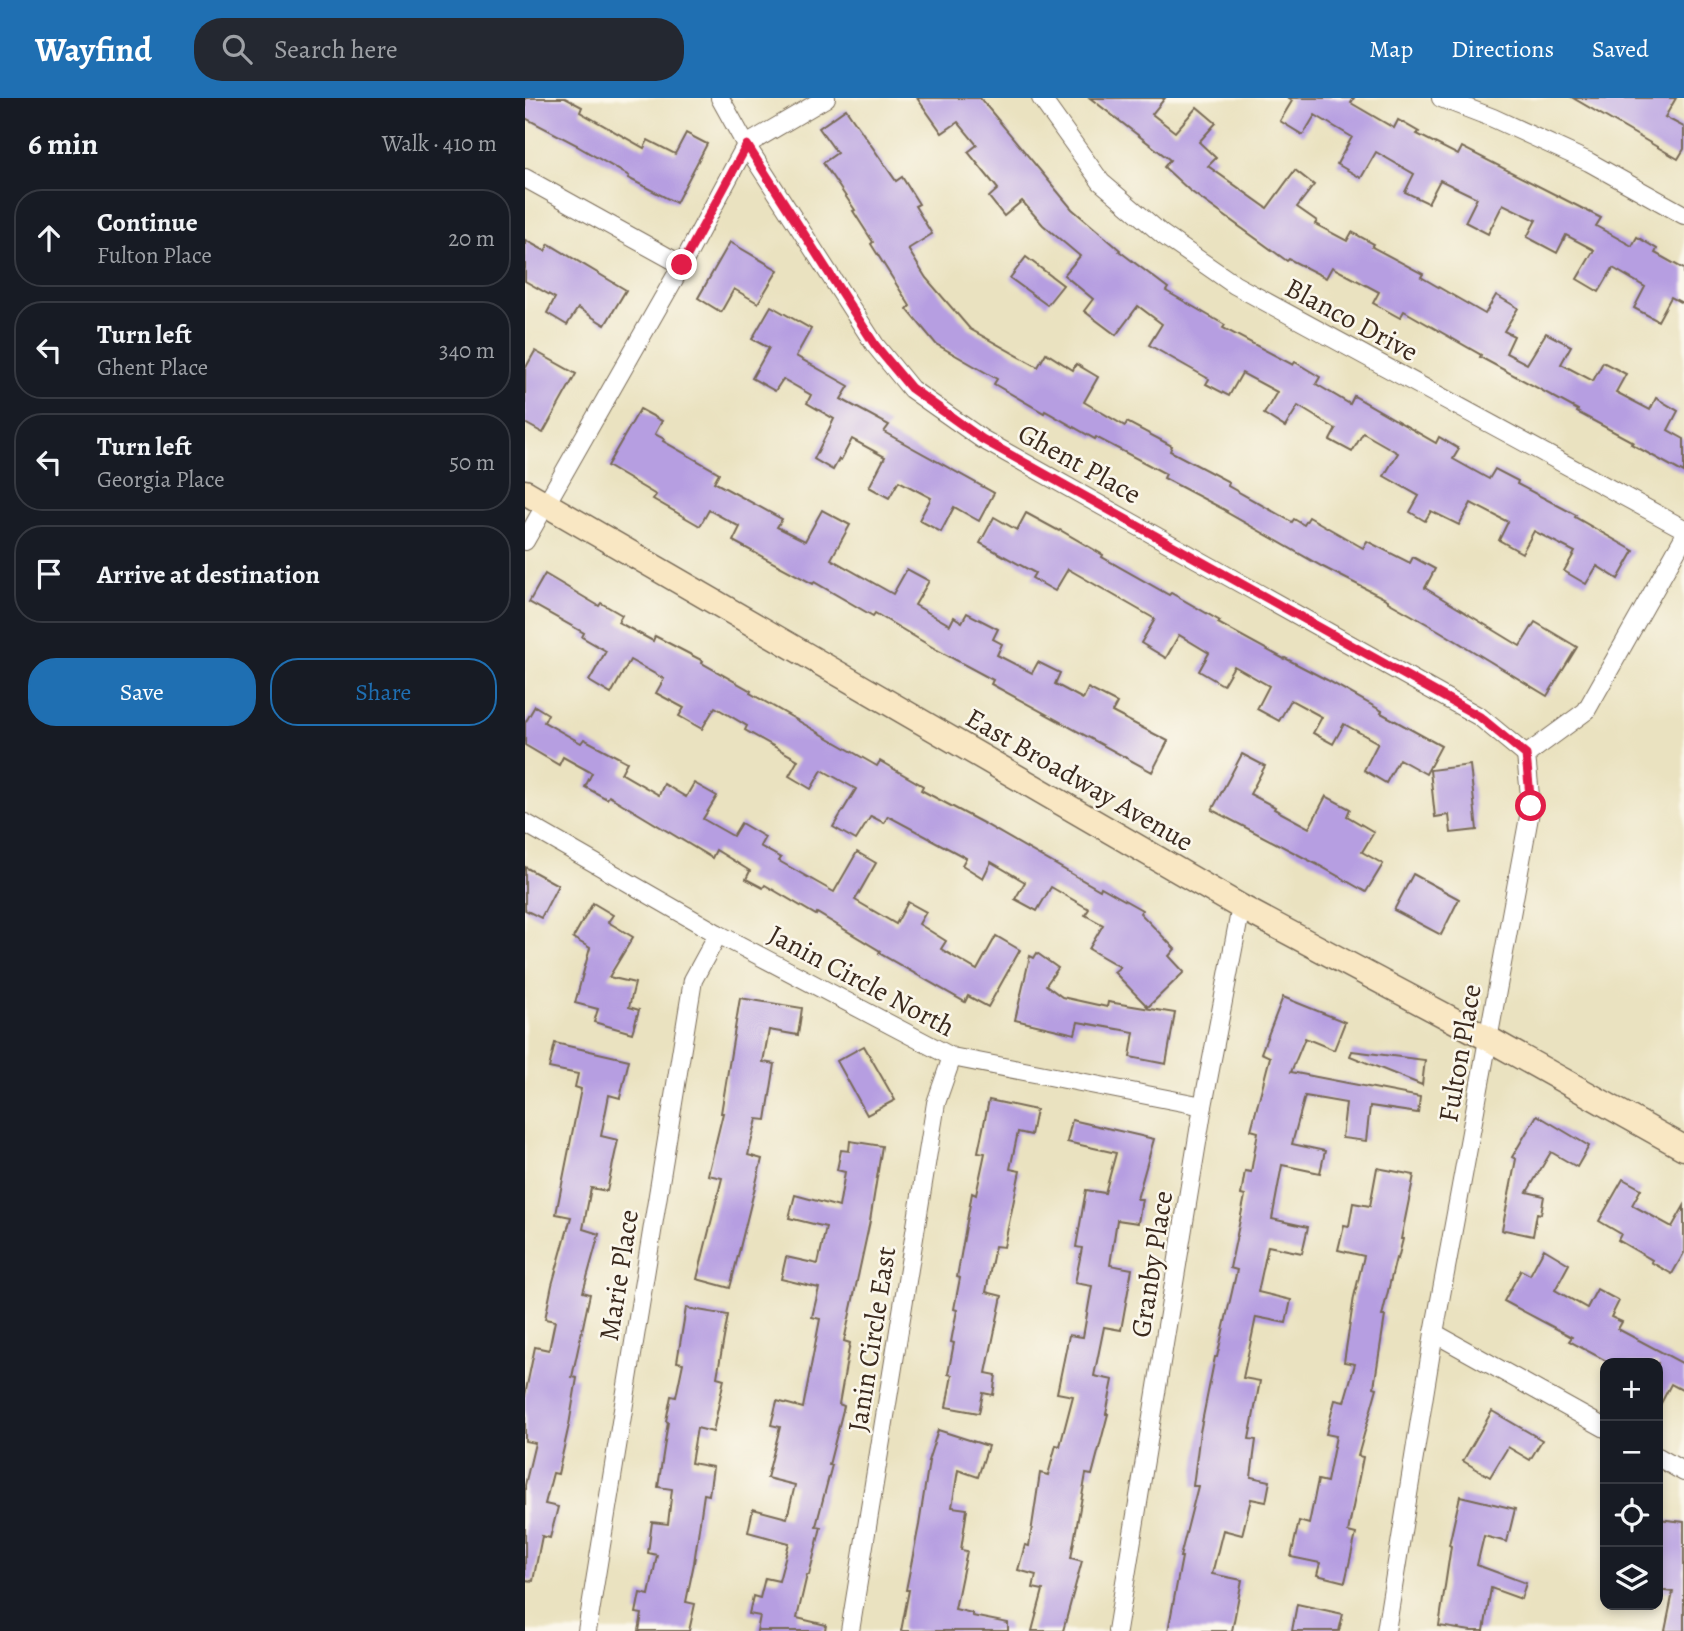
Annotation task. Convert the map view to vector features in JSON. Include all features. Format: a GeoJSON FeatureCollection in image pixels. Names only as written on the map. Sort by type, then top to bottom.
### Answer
{"type":"FeatureCollection","features":[{"type":"Feature","properties":{"kind":"street","name":"Ghent Place"},"geometry":{"type":"LineString","coordinates":[[720,98],[747,145],[875,345],[911,388],[982,439],[1480,717],[1526,755]]}},
{"type":"Feature","properties":{"kind":"street"},"geometry":{"type":"LineString","coordinates":[[525,541],[535,498],[682,265],[747,145],[826,98]]}},
{"type":"Feature","properties":{"kind":"street","name":"Blanco Drive"},"geometry":{"type":"LineString","coordinates":[[1041,98],[1101,182],[1163,235],[1235,285],[1684,529]]}},
{"type":"Feature","properties":{"kind":"street"},"geometry":{"type":"LineString","coordinates":[[1441,98],[1493,118],[1589,163],[1684,215]]}},
{"type":"Feature","properties":{"kind":"street"},"geometry":{"type":"LineString","coordinates":[[525,178],[682,265]]}},
{"type":"Feature","properties":{"kind":"street","name":"East Broadway Avenue"},"geometry":{"type":"LineString","coordinates":[[535,498],[1241,907],[1489,1039],[1684,1148]]}},
{"type":"Feature","properties":{"kind":"street"},"geometry":{"type":"LineString","coordinates":[[1526,755],[1586,711],[1684,537]]}},
{"type":"Feature","properties":{"kind":"street","name":"Fulton Place"},"geometry":{"type":"LineString","coordinates":[[1386,1631],[1434,1333],[1531,806],[1526,755]]}},
{"type":"Feature","properties":{"kind":"street","name":"Janin Circle North"},"geometry":{"type":"LineString","coordinates":[[525,823],[718,934],[953,1057],[1203,1106]]}},
{"type":"Feature","properties":{"kind":"street","name":"Granby Place"},"geometry":{"type":"LineString","coordinates":[[1117,1631],[1203,1106],[1241,907]]}},
{"type":"Feature","properties":{"kind":"street","name":"Marie Place"},"geometry":{"type":"LineString","coordinates":[[587,1631],[693,980],[718,934]]}},
{"type":"Feature","properties":{"kind":"street","name":"Janin Circle East"},"geometry":{"type":"LineString","coordinates":[[850,1631],[936,1103],[953,1057]]}},
{"type":"Feature","properties":{"kind":"street"},"geometry":{"type":"LineString","coordinates":[[1434,1333],[1600,1425]]}},
{"type":"Feature","properties":{"kind":"street"},"geometry":{"type":"LineString","coordinates":[[1663,1460],[1684,1472]]}},
{"type":"Feature","properties":{"kind":"building"},"geometry":{"type":"Polygon","coordinates":[[[525,98],[565,98],[582,107],[580,112],[644,148],[648,140],[675,154],[686,133],[707,144],[676,203],[525,118],[525,98]]]}},
{"type":"Feature","properties":{"kind":"building"},"geometry":{"type":"Polygon","coordinates":[[[917,98],[980,98],[1072,209],[1119,251],[1168,288],[1166,291],[1225,325],[1223,328],[1293,365],[1295,362],[1320,377],[1316,384],[1350,404],[1354,396],[1436,443],[1439,437],[1459,449],[1453,459],[1489,479],[1495,469],[1634,551],[1618,579],[1597,566],[1586,584],[1564,571],[1575,552],[1534,531],[1522,553],[1499,540],[1508,522],[1471,503],[1459,525],[1431,511],[1425,521],[1410,512],[1419,496],[1384,476],[1398,453],[1363,433],[1352,452],[1330,440],[1336,429],[1298,406],[1285,427],[1264,414],[1277,392],[1242,373],[1229,396],[1206,384],[1209,379],[1149,345],[1162,324],[1138,306],[1116,335],[1084,311],[1093,299],[1064,275],[1080,256],[1043,225],[1022,201],[1004,216],[989,197],[998,189],[968,152],[977,145],[958,122],[942,133],[917,98]]]}},
{"type":"Feature","properties":{"kind":"building"},"geometry":{"type":"Polygon","coordinates":[[[1090,98],[1165,98],[1152,114],[1175,132],[1197,107],[1216,123],[1199,142],[1216,158],[1208,166],[1267,208],[1295,170],[1314,185],[1297,207],[1317,221],[1315,224],[1347,241],[1352,232],[1374,244],[1372,247],[1423,274],[1421,277],[1485,314],[1496,295],[1518,308],[1504,331],[1514,336],[1506,353],[1527,364],[1546,333],[1571,346],[1561,364],[1593,381],[1603,362],[1626,374],[1616,392],[1650,410],[1656,398],[1678,411],[1668,430],[1684,439],[1684,473],[1404,311],[1400,318],[1373,303],[1379,292],[1332,267],[1326,278],[1289,259],[1287,261],[1189,190],[1164,167],[1170,160],[1090,98]]]}},
{"type":"Feature","properties":{"kind":"building"},"geometry":{"type":"Polygon","coordinates":[[[1288,98],[1354,98],[1351,103],[1394,128],[1398,120],[1419,132],[1417,134],[1458,155],[1462,147],[1601,218],[1596,226],[1632,246],[1637,237],[1657,249],[1655,253],[1684,269],[1684,304],[1671,297],[1658,321],[1634,308],[1645,287],[1613,268],[1599,292],[1577,279],[1594,250],[1566,235],[1557,253],[1527,237],[1536,220],[1503,204],[1488,234],[1465,222],[1477,198],[1440,180],[1428,203],[1405,192],[1414,174],[1376,152],[1361,178],[1337,164],[1352,137],[1315,115],[1303,135],[1280,121],[1292,101],[1288,98]]]}},
{"type":"Feature","properties":{"kind":"building"},"geometry":{"type":"Polygon","coordinates":[[[1573,98],[1676,98],[1665,117],[1684,127],[1684,149],[1678,159],[1573,98]]]}},
{"type":"Feature","properties":{"kind":"building"},"geometry":{"type":"Polygon","coordinates":[[[846,109],[896,181],[902,177],[919,204],[915,206],[932,234],[908,249],[926,278],[970,329],[1038,367],[1046,353],[1073,370],[1076,364],[1098,377],[1084,402],[1125,426],[1127,422],[1172,446],[1170,451],[1229,482],[1228,486],[1292,522],[1294,519],[1304,525],[1309,517],[1363,548],[1367,541],[1410,563],[1413,557],[1435,569],[1425,588],[1520,646],[1535,622],[1577,647],[1547,696],[1388,600],[1323,567],[1164,478],[1166,474],[1045,411],[1044,413],[994,384],[997,379],[936,344],[907,309],[910,306],[871,244],[873,242],[853,211],[855,210],[823,163],[837,153],[819,128],[846,109]]]}},
{"type":"Feature","properties":{"kind":"building"},"geometry":{"type":"Polygon","coordinates":[[[525,240],[545,251],[549,244],[626,290],[605,325],[578,308],[567,325],[547,313],[555,298],[525,281],[525,240]]]}},
{"type":"Feature","properties":{"kind":"building"},"geometry":{"type":"Polygon","coordinates":[[[730,242],[778,270],[758,303],[734,289],[721,312],[698,298],[730,242]]]}},
{"type":"Feature","properties":{"kind":"building"},"geometry":{"type":"Polygon","coordinates":[[[1026,257],[1063,285],[1047,305],[1010,278],[1026,257]]]}},
{"type":"Feature","properties":{"kind":"building"},"geometry":{"type":"Polygon","coordinates":[[[771,306],[811,329],[796,356],[849,386],[841,399],[889,425],[884,432],[994,493],[979,521],[954,507],[941,532],[919,520],[931,498],[899,481],[889,498],[869,487],[885,457],[852,439],[833,470],[814,459],[834,419],[807,403],[811,395],[783,379],[775,391],[752,378],[769,348],[752,339],[771,306]]]}},
{"type":"Feature","properties":{"kind":"building"},"geometry":{"type":"Polygon","coordinates":[[[535,351],[576,374],[543,433],[525,423],[525,369],[535,351]]]}},
{"type":"Feature","properties":{"kind":"building"},"geometry":{"type":"Polygon","coordinates":[[[640,409],[662,421],[655,434],[664,439],[663,441],[719,473],[714,482],[782,519],[777,527],[805,541],[822,510],[850,525],[831,559],[893,594],[907,569],[929,581],[915,605],[950,625],[954,617],[962,622],[967,613],[998,629],[993,639],[1002,644],[997,655],[1032,673],[1038,662],[1060,673],[1055,684],[1083,699],[1088,688],[1117,703],[1112,712],[1168,741],[1152,772],[991,684],[993,680],[875,613],[873,616],[814,582],[813,584],[733,541],[740,527],[709,510],[700,526],[653,499],[656,495],[607,466],[640,409]]]}},
{"type":"Feature","properties":{"kind":"building"},"geometry":{"type":"Polygon","coordinates":[[[1026,513],[1441,746],[1426,774],[1399,759],[1386,783],[1364,770],[1378,743],[1344,724],[1333,744],[1313,733],[1322,717],[1291,700],[1279,721],[1257,709],[1269,686],[1234,666],[1223,685],[1199,671],[1209,653],[1179,635],[1166,658],[1141,643],[1155,619],[1068,569],[1055,591],[1032,578],[1035,573],[980,543],[994,517],[1017,530],[1026,513]]]}},
{"type":"Feature","properties":{"kind":"building"},"geometry":{"type":"Polygon","coordinates":[[[545,574],[599,606],[601,603],[622,615],[618,622],[653,641],[655,636],[703,661],[702,663],[751,691],[750,693],[877,766],[880,761],[923,786],[921,790],[1100,890],[1101,887],[1142,910],[1140,913],[1175,949],[1169,956],[1184,972],[1148,1007],[1114,972],[1120,967],[1089,949],[1103,925],[1085,915],[1089,909],[1051,887],[1037,911],[1015,899],[1025,882],[991,862],[983,878],[962,865],[966,858],[888,816],[884,823],[871,816],[856,840],[833,827],[856,789],[822,770],[811,789],[789,776],[798,760],[745,730],[747,726],[715,707],[702,729],[679,716],[684,708],[656,693],[664,679],[630,660],[611,694],[589,681],[606,651],[582,637],[584,633],[529,602],[545,574]]]}},
{"type":"Feature","properties":{"kind":"building"},"geometry":{"type":"Polygon","coordinates":[[[535,706],[548,714],[544,722],[581,743],[584,739],[627,762],[621,773],[659,795],[664,784],[686,797],[694,783],[717,796],[703,819],[733,836],[741,823],[765,837],[760,846],[781,858],[779,861],[834,892],[857,852],[876,863],[855,900],[896,924],[908,902],[926,912],[919,924],[946,941],[941,949],[977,970],[996,936],[1020,950],[988,1007],[968,996],[965,1002],[879,953],[880,951],[817,913],[816,915],[765,885],[763,888],[746,879],[750,871],[716,850],[712,858],[609,796],[607,799],[585,787],[592,773],[563,757],[559,765],[525,745],[525,723],[535,706]]]}},
{"type":"Feature","properties":{"kind":"building"},"geometry":{"type":"Polygon","coordinates":[[[1242,754],[1265,766],[1250,794],[1275,807],[1274,809],[1309,828],[1326,796],[1350,809],[1347,816],[1374,832],[1362,852],[1383,864],[1366,892],[1212,810],[1242,754]]]}},
{"type":"Feature","properties":{"kind":"building"},"geometry":{"type":"Polygon","coordinates":[[[1470,765],[1477,830],[1451,833],[1449,815],[1435,817],[1430,770],[1470,765]]]}},
{"type":"Feature","properties":{"kind":"building"},"geometry":{"type":"Polygon","coordinates":[[[525,867],[558,885],[541,918],[525,910],[525,867]]]}},
{"type":"Feature","properties":{"kind":"building"},"geometry":{"type":"Polygon","coordinates":[[[1413,874],[1459,899],[1441,935],[1394,910],[1413,874]]]}},
{"type":"Feature","properties":{"kind":"building"},"geometry":{"type":"Polygon","coordinates":[[[593,903],[613,915],[608,922],[633,937],[609,977],[635,983],[629,1007],[639,1010],[632,1033],[594,1022],[598,1009],[575,1003],[590,948],[573,938],[593,903]]]}},
{"type":"Feature","properties":{"kind":"building"},"geometry":{"type":"Polygon","coordinates":[[[1037,953],[1058,968],[1046,985],[1062,997],[1107,1007],[1108,1002],[1175,1013],[1166,1064],[1130,1057],[1134,1032],[1078,1022],[1075,1034],[1015,1020],[1030,956],[1034,958],[1037,953]]]}},
{"type":"Feature","properties":{"kind":"building"},"geometry":{"type":"Polygon","coordinates":[[[1283,997],[1345,1022],[1334,1050],[1305,1038],[1291,1072],[1420,1097],[1418,1113],[1370,1106],[1366,1141],[1342,1138],[1346,1103],[1305,1096],[1292,1144],[1325,1151],[1320,1173],[1282,1165],[1272,1219],[1308,1227],[1302,1253],[1268,1246],[1258,1292],[1291,1300],[1286,1323],[1256,1317],[1243,1378],[1260,1381],[1249,1439],[1256,1440],[1251,1477],[1270,1481],[1266,1502],[1251,1499],[1242,1535],[1223,1530],[1212,1574],[1242,1580],[1232,1631],[1168,1631],[1180,1557],[1198,1486],[1193,1486],[1200,1432],[1237,1270],[1230,1268],[1245,1196],[1241,1195],[1245,1171],[1251,1172],[1258,1132],[1251,1130],[1270,1057],[1261,1053],[1283,997]]]}},
{"type":"Feature","properties":{"kind":"building"},"geometry":{"type":"Polygon","coordinates":[[[740,998],[802,1008],[798,1035],[769,1030],[763,1062],[775,1064],[766,1120],[757,1119],[748,1155],[762,1159],[730,1288],[697,1279],[722,1178],[708,1175],[723,1113],[740,998]]]}},
{"type":"Feature","properties":{"kind":"building"},"geometry":{"type":"Polygon","coordinates":[[[555,1043],[629,1060],[620,1098],[609,1095],[601,1136],[618,1140],[607,1191],[591,1188],[583,1229],[599,1234],[583,1292],[590,1294],[572,1377],[577,1378],[569,1425],[558,1474],[553,1473],[545,1504],[558,1507],[550,1538],[542,1536],[533,1581],[525,1580],[525,1485],[535,1443],[525,1441],[525,1395],[535,1347],[549,1350],[555,1321],[545,1319],[571,1217],[556,1214],[581,1089],[575,1087],[578,1074],[549,1068],[555,1043]]]}},
{"type":"Feature","properties":{"kind":"building"},"geometry":{"type":"Polygon","coordinates":[[[864,1046],[895,1100],[867,1115],[837,1061],[864,1046]]]}},
{"type":"Feature","properties":{"kind":"building"},"geometry":{"type":"Polygon","coordinates":[[[1352,1051],[1425,1060],[1422,1085],[1350,1056],[1352,1051]]]}},
{"type":"Feature","properties":{"kind":"building"},"geometry":{"type":"Polygon","coordinates":[[[989,1100],[1036,1110],[1031,1135],[1018,1132],[1010,1169],[1020,1171],[1004,1247],[995,1246],[986,1292],[1002,1296],[986,1373],[996,1375],[993,1395],[983,1393],[979,1413],[946,1407],[952,1375],[948,1374],[954,1343],[951,1342],[957,1310],[954,1309],[960,1278],[957,1277],[972,1193],[976,1195],[985,1153],[978,1152],[989,1100]]]}},
{"type":"Feature","properties":{"kind":"building"},"geometry":{"type":"Polygon","coordinates":[[[1537,1115],[1589,1146],[1577,1167],[1551,1152],[1527,1192],[1544,1196],[1541,1214],[1537,1213],[1533,1236],[1502,1230],[1516,1159],[1512,1157],[1537,1115]]]}},
{"type":"Feature","properties":{"kind":"building"},"geometry":{"type":"Polygon","coordinates":[[[1072,1120],[1154,1139],[1137,1199],[1142,1199],[1138,1223],[1117,1220],[1110,1265],[1132,1269],[1121,1330],[1104,1327],[1094,1376],[1113,1380],[1108,1414],[1092,1475],[1086,1474],[1071,1558],[1082,1561],[1063,1631],[1032,1631],[1043,1590],[1033,1588],[1036,1575],[1018,1570],[1025,1545],[1029,1546],[1040,1473],[1048,1475],[1056,1445],[1060,1446],[1073,1396],[1057,1393],[1069,1335],[1083,1337],[1092,1286],[1075,1283],[1082,1248],[1076,1247],[1086,1190],[1105,1193],[1116,1153],[1067,1142],[1072,1120]]]}},
{"type":"Feature","properties":{"kind":"building"},"geometry":{"type":"Polygon","coordinates":[[[850,1141],[882,1146],[870,1221],[844,1341],[850,1343],[839,1404],[844,1406],[816,1526],[821,1527],[797,1618],[826,1625],[825,1631],[757,1631],[760,1616],[749,1614],[753,1596],[760,1598],[765,1578],[779,1581],[789,1543],[748,1532],[753,1509],[787,1518],[795,1485],[767,1478],[780,1427],[771,1425],[777,1401],[803,1408],[820,1319],[812,1317],[819,1288],[781,1279],[786,1257],[818,1264],[826,1227],[789,1218],[795,1195],[839,1207],[845,1172],[837,1170],[841,1150],[849,1151],[850,1141]]]}},
{"type":"Feature","properties":{"kind":"building"},"geometry":{"type":"Polygon","coordinates":[[[1377,1168],[1414,1175],[1403,1239],[1382,1316],[1385,1316],[1374,1387],[1377,1388],[1358,1456],[1363,1457],[1348,1532],[1356,1534],[1345,1582],[1317,1575],[1320,1563],[1291,1557],[1299,1521],[1309,1524],[1318,1480],[1327,1482],[1336,1436],[1326,1434],[1335,1400],[1344,1402],[1355,1364],[1344,1362],[1354,1297],[1364,1256],[1338,1250],[1344,1225],[1349,1226],[1353,1203],[1370,1206],[1377,1168]]]}},
{"type":"Feature","properties":{"kind":"building"},"geometry":{"type":"Polygon","coordinates":[[[1623,1179],[1641,1189],[1632,1205],[1672,1227],[1684,1206],[1684,1253],[1672,1274],[1618,1240],[1621,1234],[1599,1221],[1623,1179]]]}},
{"type":"Feature","properties":{"kind":"building"},"geometry":{"type":"Polygon","coordinates":[[[1544,1249],[1569,1264],[1555,1290],[1587,1308],[1597,1289],[1619,1301],[1611,1317],[1622,1322],[1618,1329],[1684,1364],[1684,1391],[1671,1384],[1663,1399],[1663,1358],[1601,1358],[1569,1341],[1572,1337],[1504,1301],[1521,1270],[1530,1275],[1544,1249]]]}},
{"type":"Feature","properties":{"kind":"building"},"geometry":{"type":"Polygon","coordinates":[[[686,1308],[728,1315],[717,1377],[724,1379],[713,1432],[697,1428],[691,1463],[713,1467],[709,1495],[704,1494],[686,1602],[695,1604],[689,1631],[639,1631],[642,1614],[636,1613],[640,1593],[649,1595],[657,1555],[648,1553],[652,1522],[668,1524],[672,1489],[658,1487],[671,1396],[676,1397],[683,1363],[677,1362],[686,1308]]]}},
{"type":"Feature","properties":{"kind":"building"},"geometry":{"type":"Polygon","coordinates":[[[1492,1411],[1542,1440],[1530,1460],[1508,1447],[1490,1477],[1463,1461],[1492,1411]]]}},
{"type":"Feature","properties":{"kind":"building"},"geometry":{"type":"Polygon","coordinates":[[[938,1430],[988,1446],[978,1477],[958,1470],[952,1507],[967,1509],[961,1550],[967,1551],[955,1609],[972,1613],[972,1616],[1008,1623],[1008,1631],[901,1631],[928,1461],[938,1430]]]}},
{"type":"Feature","properties":{"kind":"building"},"geometry":{"type":"Polygon","coordinates":[[[1460,1496],[1515,1509],[1507,1542],[1484,1536],[1477,1565],[1526,1583],[1521,1599],[1491,1588],[1484,1631],[1439,1626],[1451,1546],[1449,1545],[1460,1496]]]}},
{"type":"Feature","properties":{"kind":"building"},"geometry":{"type":"Polygon","coordinates":[[[1663,1520],[1684,1522],[1684,1631],[1665,1631],[1673,1592],[1663,1591],[1663,1520]]]}},
{"type":"Feature","properties":{"kind":"building"},"geometry":{"type":"Polygon","coordinates":[[[1297,1604],[1343,1614],[1339,1631],[1292,1631],[1297,1604]]]}},
{"type":"Feature","properties":{"kind":"route"},"geometry":{"type":"LineString","coordinates":[[682,265],[747,145],[875,345],[911,388],[982,439],[1480,717],[1526,755],[1531,806]]}}]}
